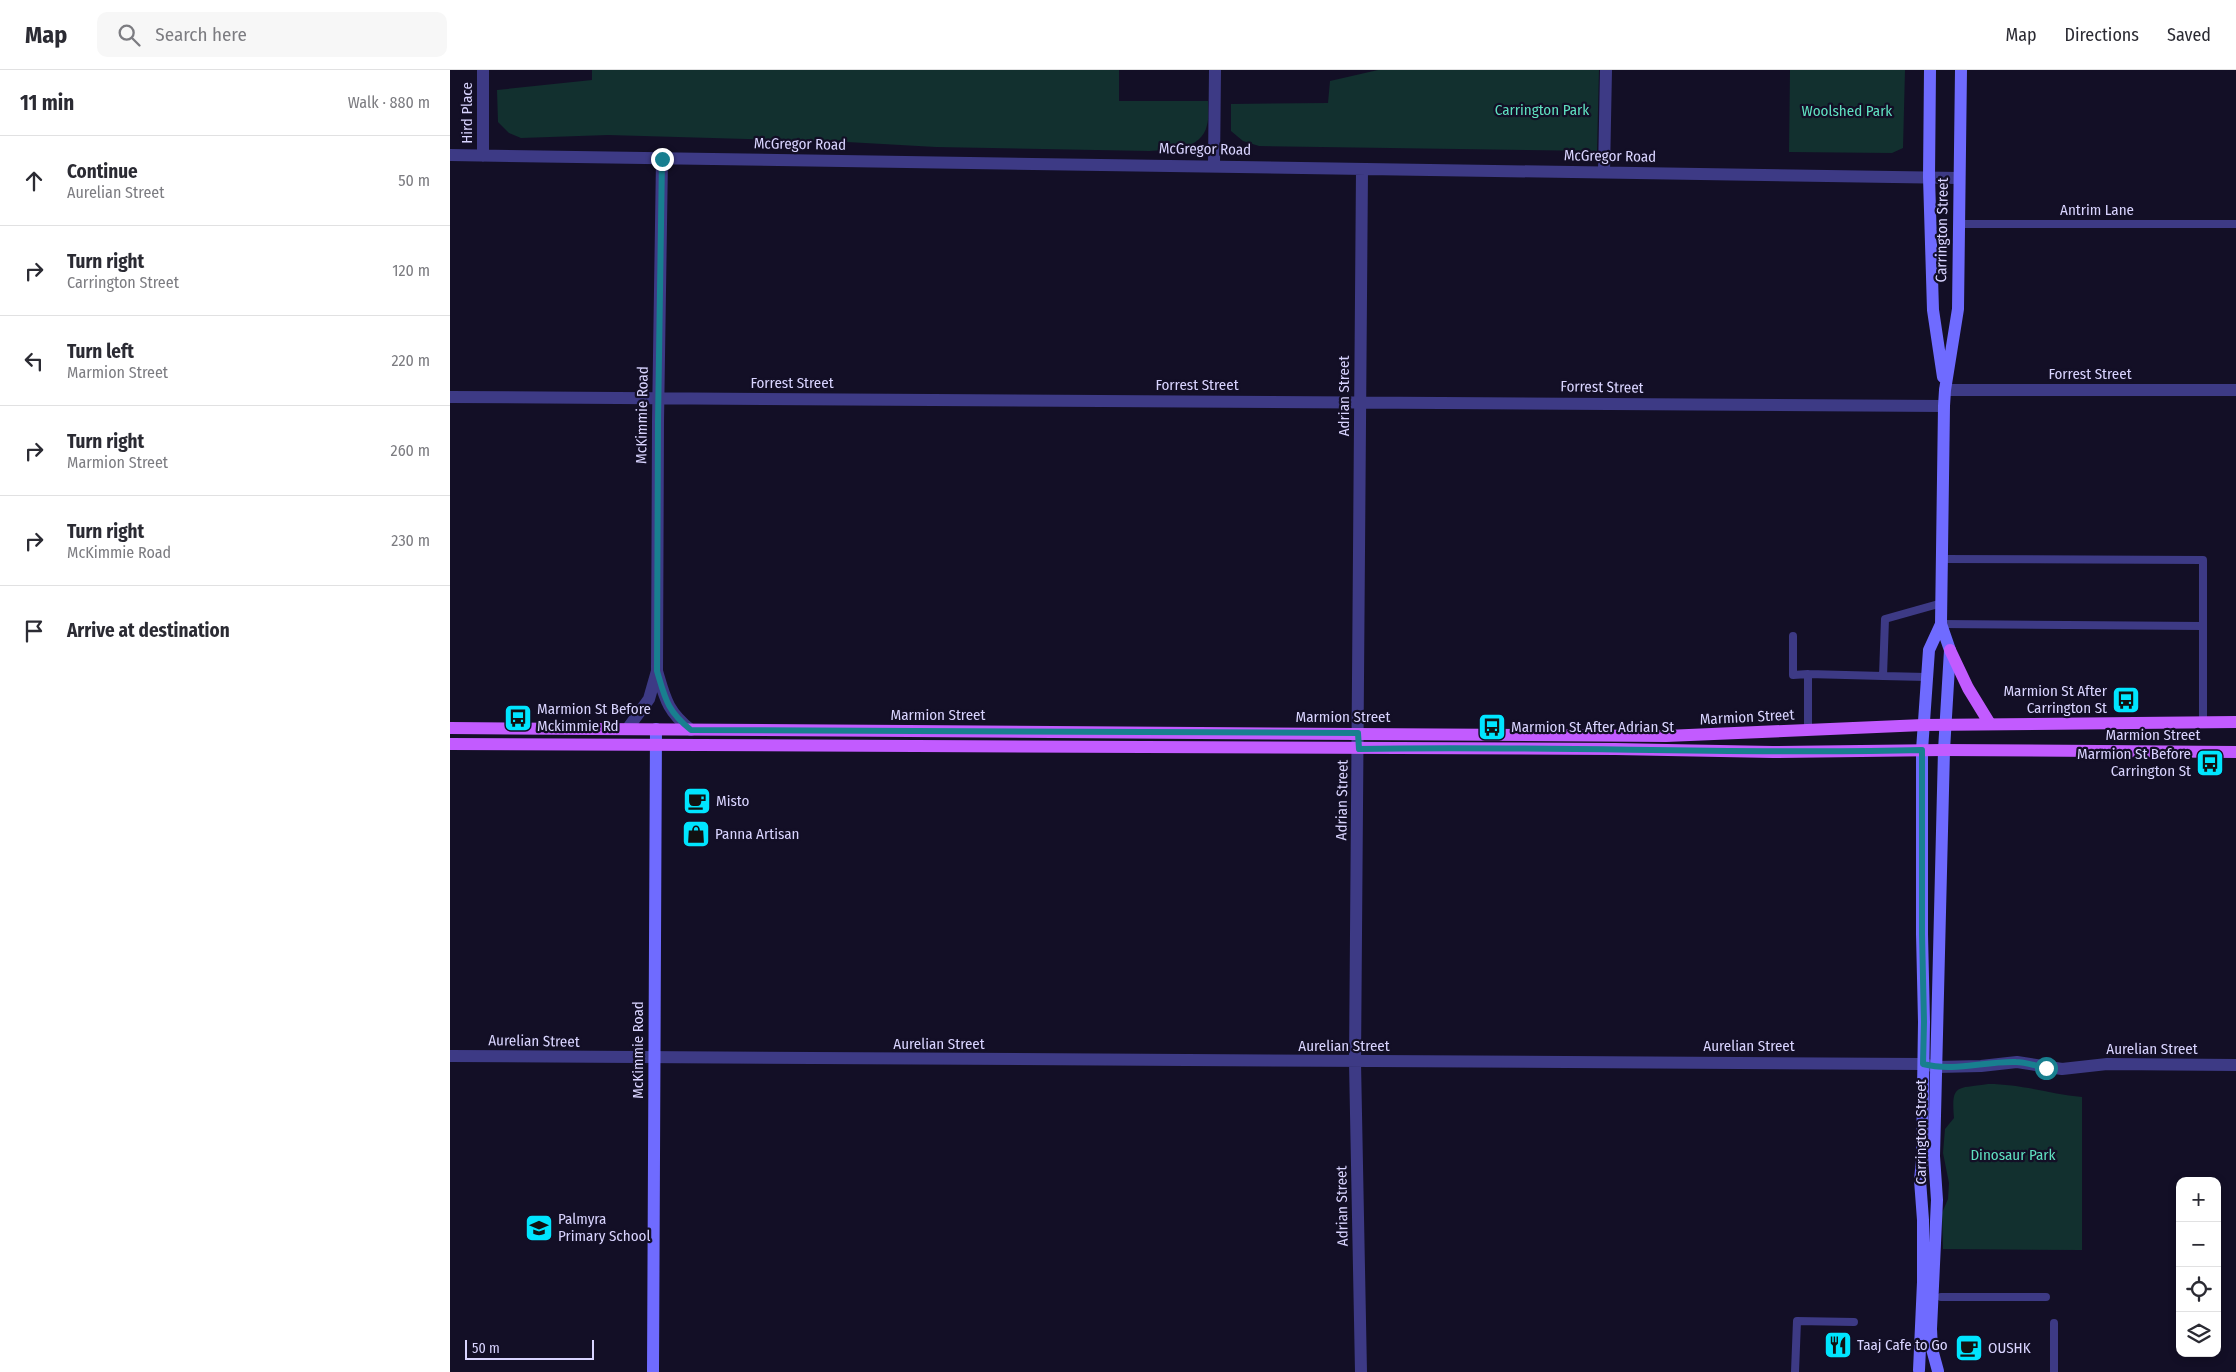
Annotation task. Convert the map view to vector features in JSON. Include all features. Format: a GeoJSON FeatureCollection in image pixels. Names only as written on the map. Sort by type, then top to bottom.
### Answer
{"type":"FeatureCollection","features":[{"type":"Feature","properties":{"kind":"main road","name":"Carrington Street"},"geometry":{"type":"LineString","coordinates":[[1930,70],[1929,177],[1933,310],[1945,390]]}},
{"type":"Feature","properties":{"kind":"main road","name":"Carrington Street"},"geometry":{"type":"LineString","coordinates":[[1938,1372],[1932,1349],[1931,1329],[1937,1200],[1934,1156],[1944,750],[1950,650],[1941,624],[1944,406],[1958,308],[1961,70]]}},
{"type":"Feature","properties":{"kind":"main road","name":"Carrington Street"},"geometry":{"type":"LineString","coordinates":[[1918,1371],[1922,1338],[1924,1265],[1920,1180],[1924,1022],[1922,750],[1929,650],[1941,624]]}},
{"type":"Feature","properties":{"kind":"main road"},"geometry":{"type":"LineString","coordinates":[[1950,650],[1968,688],[1990,724]]}},
{"type":"Feature","properties":{"kind":"main road","name":"Marmion Street"},"geometry":{"type":"LineString","coordinates":[[450,728],[1666,736],[1924,725],[2236,722]]}},
{"type":"Feature","properties":{"kind":"main road","name":"McKimmie Road"},"geometry":{"type":"LineString","coordinates":[[653,1372],[656,729]]}},
{"type":"Feature","properties":{"kind":"main road","name":"Marmion Street"},"geometry":{"type":"LineString","coordinates":[[450,744],[1605,749],[1773,752],[1944,750],[2236,752]]}},
{"type":"Feature","properties":{"kind":"main road"},"geometry":{"type":"LineString","coordinates":[[1918,1371],[1931,1368],[1938,1372]]}},
{"type":"Feature","properties":{"kind":"street","name":"Hird Place"},"geometry":{"type":"LineString","coordinates":[[483,70],[483,156]]}},
{"type":"Feature","properties":{"kind":"street"},"geometry":{"type":"LineString","coordinates":[[1214,165],[1215,70]]}},
{"type":"Feature","properties":{"kind":"street"},"geometry":{"type":"LineString","coordinates":[[1604,172],[1606,70]]}},
{"type":"Feature","properties":{"kind":"street","name":"McGregor Road"},"geometry":{"type":"LineString","coordinates":[[450,155],[1214,165],[1959,178]]}},
{"type":"Feature","properties":{"kind":"street","name":"McKimmie Road"},"geometry":{"type":"LineString","coordinates":[[628,728],[649,699],[657,671],[658,398],[662,159]]}},
{"type":"Feature","properties":{"kind":"street","name":"Adrian Street"},"geometry":{"type":"LineString","coordinates":[[1361,1372],[1355,1062],[1359,749],[1362,169]]}},
{"type":"Feature","properties":{"kind":"street","name":"Forrest Street"},"geometry":{"type":"LineString","coordinates":[[1945,390],[2236,390]]}},
{"type":"Feature","properties":{"kind":"street","name":"Forrest Street"},"geometry":{"type":"LineString","coordinates":[[450,397],[1944,406]]}},
{"type":"Feature","properties":{"kind":"street","name":"McKimmie Road"},"geometry":{"type":"LineString","coordinates":[[657,671],[667,705],[675,716],[691,730]]}},
{"type":"Feature","properties":{"kind":"street","name":"Aurelian Street"},"geometry":{"type":"LineString","coordinates":[[450,1056],[1923,1064],[1937,1067],[1981,1066],[2017,1062],[2062,1069],[2108,1064],[2236,1065]]}},
{"type":"Feature","properties":{"kind":"lane","name":"Antrim Lane"},"geometry":{"type":"LineString","coordinates":[[1958,224],[2236,224]]}},
{"type":"Feature","properties":{"kind":"lane"},"geometry":{"type":"LineString","coordinates":[[1942,559],[2203,560],[2203,723]]}},
{"type":"Feature","properties":{"kind":"lane"},"geometry":{"type":"LineString","coordinates":[[1883,676],[1884,619],[1942,603]]}},
{"type":"Feature","properties":{"kind":"lane"},"geometry":{"type":"LineString","coordinates":[[1941,624],[2203,626]]}},
{"type":"Feature","properties":{"kind":"lane"},"geometry":{"type":"LineString","coordinates":[[1793,636],[1793,674],[1926,677]]}},
{"type":"Feature","properties":{"kind":"lane"},"geometry":{"type":"LineString","coordinates":[[1808,674],[1808,730]]}},
{"type":"Feature","properties":{"kind":"lane"},"geometry":{"type":"LineString","coordinates":[[1941,1297],[2046,1297]]}},
{"type":"Feature","properties":{"kind":"lane"},"geometry":{"type":"LineString","coordinates":[[1795,1372],[1797,1321],[1854,1322]]}},
{"type":"Feature","properties":{"kind":"lane"},"geometry":{"type":"LineString","coordinates":[[2054,1323],[2054,1372]]}},
{"type":"Feature","properties":{"kind":"green space"},"geometry":{"type":"Polygon","coordinates":[[[592,70],[1119,70],[1119,101],[1208,101],[1208,119],[1204,133],[1192,144],[1175,149],[1149,151],[936,147],[847,142],[608,135],[521,138],[509,133],[498,122],[497,90],[592,80],[592,70]]]}},
{"type":"Feature","properties":{"kind":"green space","name":"Carrington Park"},"geometry":{"type":"Polygon","coordinates":[[[1378,70],[1599,70],[1597,151],[1259,146],[1243,141],[1231,131],[1231,104],[1328,103],[1330,81],[1378,70]]]}},
{"type":"Feature","properties":{"kind":"green space","name":"Woolshed Park"},"geometry":{"type":"Polygon","coordinates":[[[1790,70],[1905,70],[1903,148],[1892,153],[1789,152],[1790,70]]]}},
{"type":"Feature","properties":{"kind":"green space","name":"Dinosaur Park"},"geometry":{"type":"Polygon","coordinates":[[[2000,1084],[2082,1097],[2082,1250],[1943,1249],[1942,1213],[1948,1199],[1949,1183],[1943,1153],[1945,1129],[1954,1118],[1955,1093],[1963,1088],[2000,1084]]]}},
{"type":"Feature","properties":{"kind":"place","name":"Marmion St After Carrington St"},"geometry":{"type":"Point","coordinates":[2126,700]}},
{"type":"Feature","properties":{"kind":"place","name":"Marmion St Before Mckimmie Rd"},"geometry":{"type":"Point","coordinates":[518,718]}},
{"type":"Feature","properties":{"kind":"place","name":"Marmion St After Adrian St"},"geometry":{"type":"Point","coordinates":[1492,727]}},
{"type":"Feature","properties":{"kind":"place","name":"Marmion St Before Carrington St"},"geometry":{"type":"Point","coordinates":[2210,763]}},
{"type":"Feature","properties":{"kind":"place","name":"Misto"},"geometry":{"type":"Point","coordinates":[697,801]}},
{"type":"Feature","properties":{"kind":"place","name":"Panna Artisan"},"geometry":{"type":"Point","coordinates":[696,834]}},
{"type":"Feature","properties":{"kind":"place","name":"Palmyra Primary School"},"geometry":{"type":"Point","coordinates":[539,1228]}},
{"type":"Feature","properties":{"kind":"place","name":"Taaj Cafe to Go"},"geometry":{"type":"Point","coordinates":[1838,1345]}},
{"type":"Feature","properties":{"kind":"place","name":"OUSHK"},"geometry":{"type":"Point","coordinates":[1969,1348]}},
{"type":"Feature","properties":{"kind":"route"},"geometry":{"type":"LineString","coordinates":[[662,159],[657,671],[667,705],[675,716],[691,730],[1358,733],[1359,749],[1615,749],[1773,752],[1922,750],[1923,1064],[1937,1067],[1981,1066],[2017,1062],[2046,1068]]}}]}
